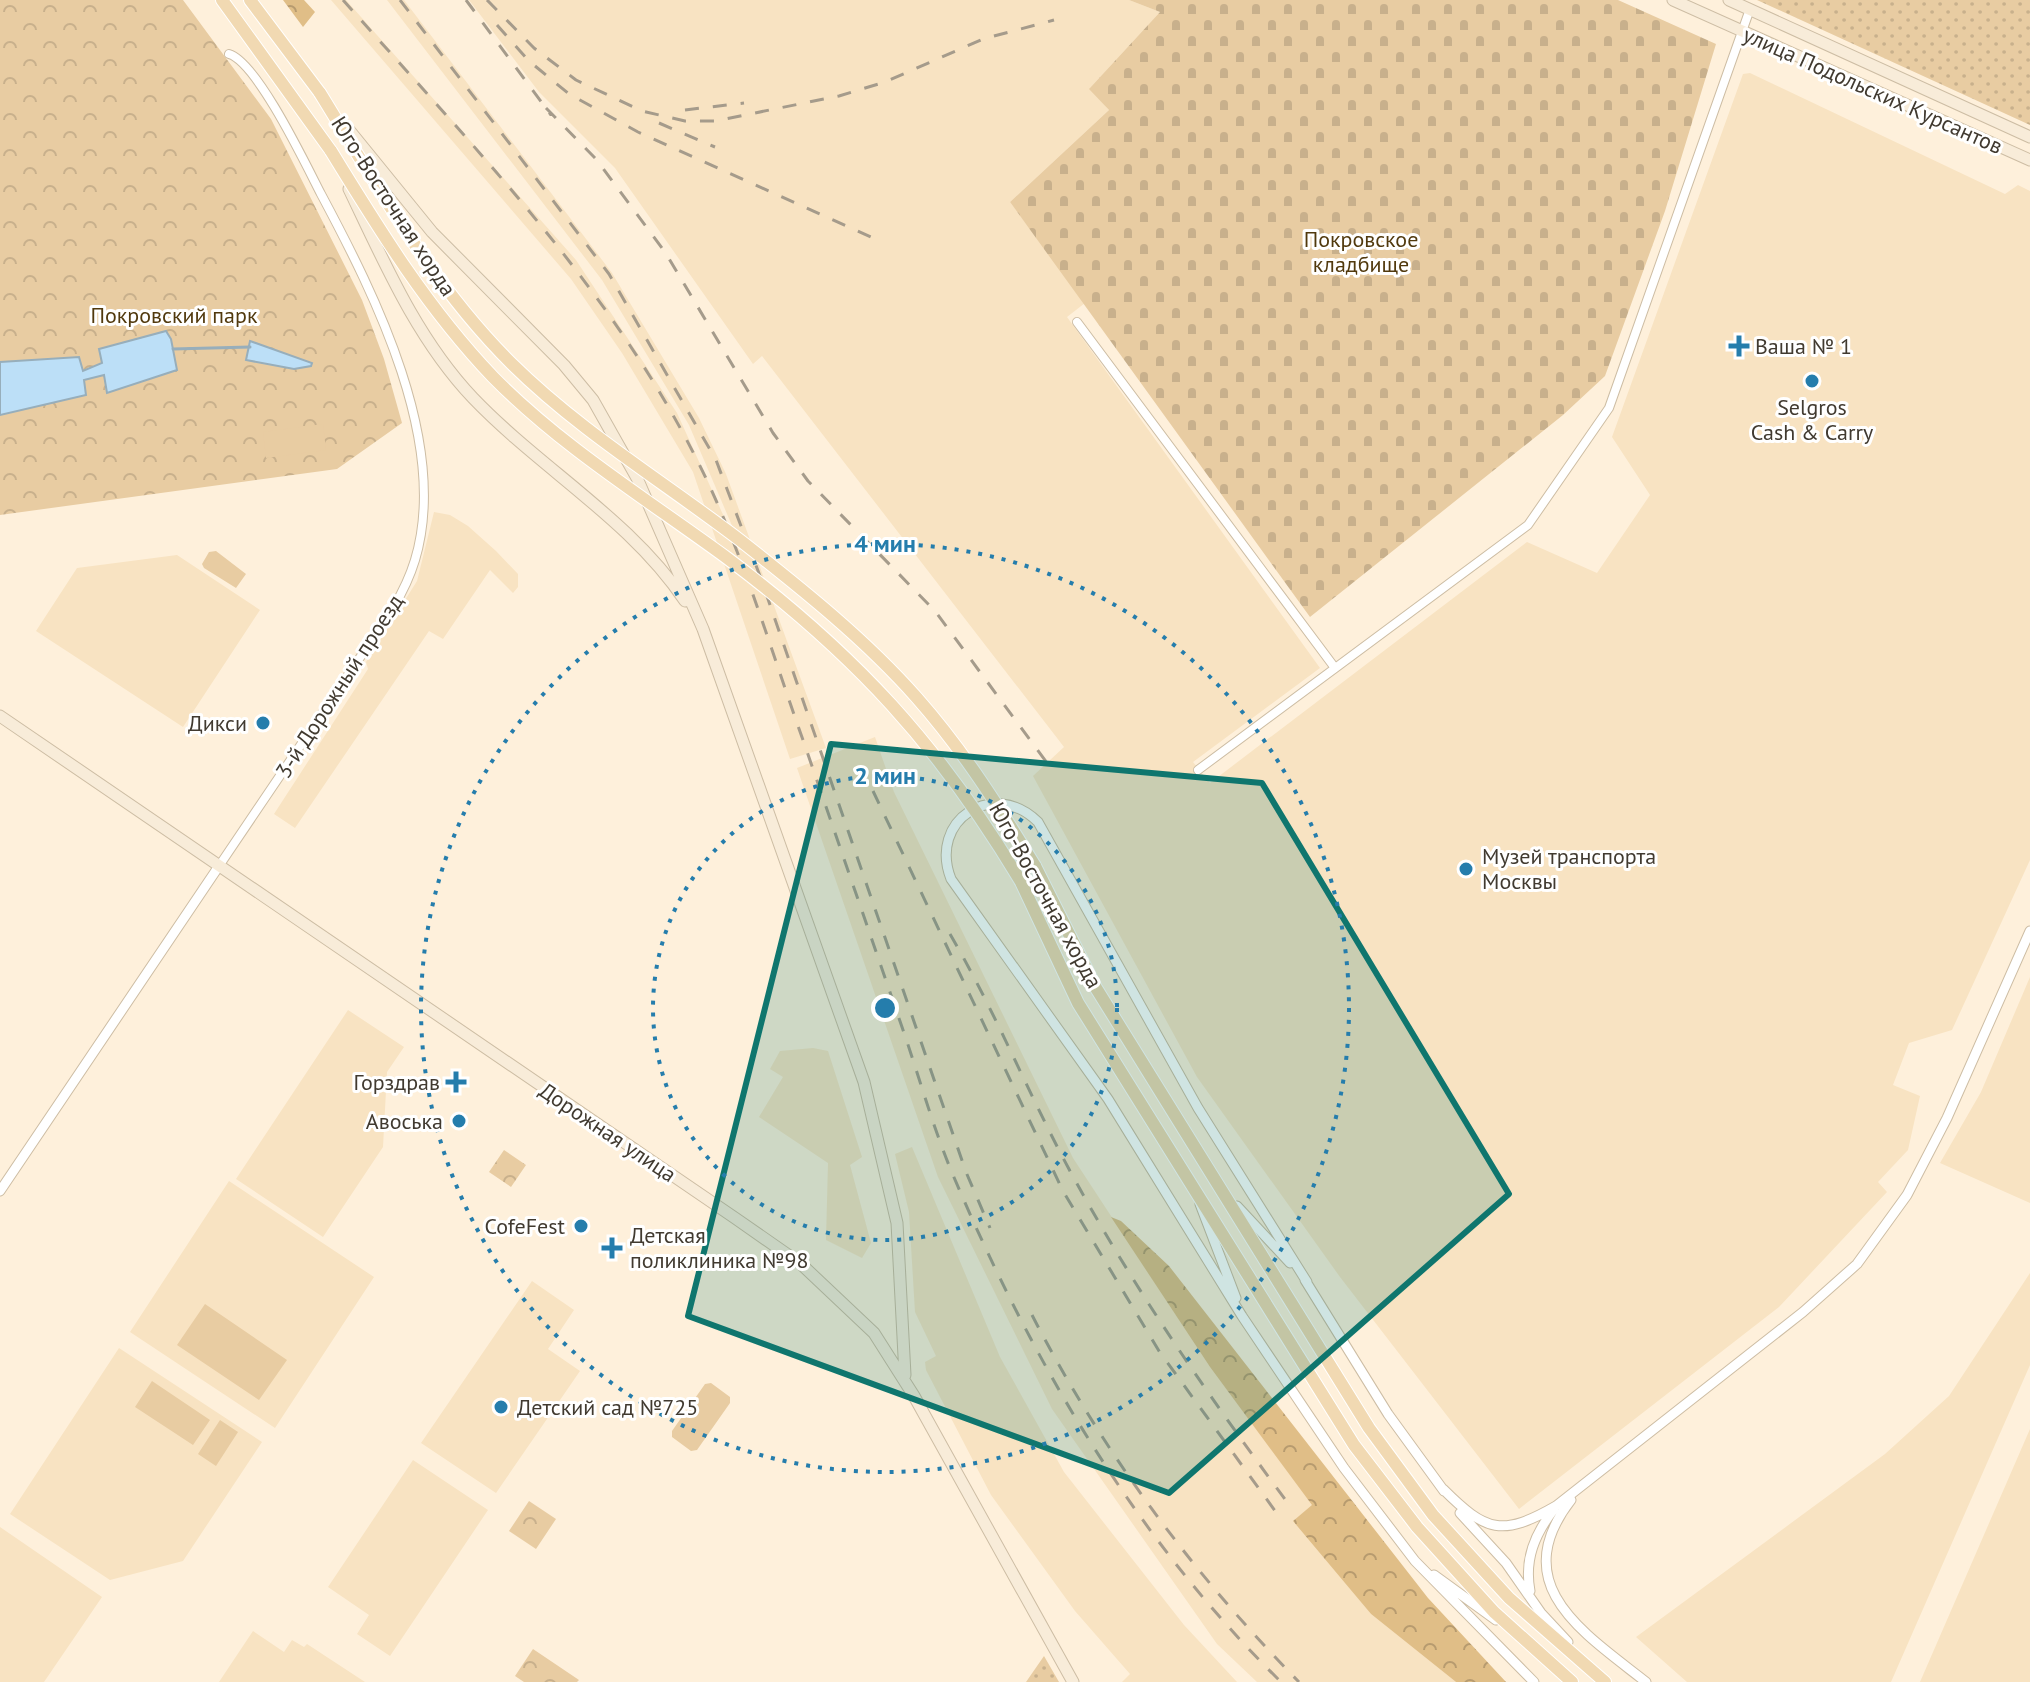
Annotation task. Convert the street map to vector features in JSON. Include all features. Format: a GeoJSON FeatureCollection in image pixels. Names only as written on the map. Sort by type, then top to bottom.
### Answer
{"type":"FeatureCollection","features":[{"type":"Feature","properties":{"kind":"main road","name":"Юго-Восточная хорда"},"geometry":{"type":"LineString","coordinates":[[222,0],[331,151],[396,258],[435,310],[494,377],[555,434],[729,560],[870,679],[939,758],[1021,882],[1078,1003],[1354,1445],[1417,1527],[1524,1639],[1572,1682]]}},
{"type":"Feature","properties":{"kind":"main road","name":"Юго-Восточная хорда"},"geometry":{"type":"LineString","coordinates":[[250,0],[320,93],[415,246],[455,299],[510,362],[570,417],[741,541],[884,663],[916,697],[981,778],[1035,866],[1096,988],[1369,1428],[1433,1515],[1509,1598],[1605,1682]]}},
{"type":"Feature","properties":{"kind":"main road","name":"улица Подольских Курсантов"},"geometry":{"type":"LineString","coordinates":[[1673,0],[2030,160]]}},
{"type":"Feature","properties":{"kind":"main road","name":"улица Подольских Курсантов"},"geometry":{"type":"LineString","coordinates":[[1729,0],[2030,137]]}},
{"type":"Feature","properties":{"kind":"main road"},"geometry":{"type":"LineString","coordinates":[[320,93],[432,232],[564,365],[593,400],[637,478],[703,629],[864,1082],[897,1223],[902,1363],[908,1386]]}},
{"type":"Feature","properties":{"kind":"main road"},"geometry":{"type":"LineString","coordinates":[[331,151],[420,330],[445,366],[474,399],[671,580],[703,629]]}},
{"type":"Feature","properties":{"kind":"main road","name":"Дорожная улица"},"geometry":{"type":"LineString","coordinates":[[0,716],[801,1264],[874,1333],[888,1353],[1071,1682]]}},
{"type":"Feature","properties":{"kind":"main road"},"geometry":{"type":"LineString","coordinates":[[874,1333],[885,1336],[901,1321]]}},
{"type":"Feature","properties":{"kind":"main road"},"geometry":{"type":"LineString","coordinates":[[888,1353],[897,1341],[901,1321]]}},
{"type":"Feature","properties":{"kind":"street"},"geometry":{"type":"LineString","coordinates":[[1198,770],[1528,525],[1609,408],[1750,9]]}},
{"type":"Feature","properties":{"kind":"street","name":"3-й Дорожный проезд"},"geometry":{"type":"LineString","coordinates":[[0,1191],[388,615],[414,563],[425,503],[420,446],[401,379],[350,246],[261,86],[239,59],[229,54]]}},
{"type":"Feature","properties":{"kind":"street"},"geometry":{"type":"LineString","coordinates":[[1077,322],[1335,668]]}},
{"type":"Feature","properties":{"kind":"street"},"geometry":{"type":"LineString","coordinates":[[1534,1682],[1415,1561],[1344,1468],[1242,1316],[1108,1099],[951,879],[945,859],[946,848],[964,814],[986,804],[1007,803],[1038,822],[1198,1108],[1388,1414],[1471,1529],[1506,1563],[1561,1635],[1612,1682]]}},
{"type":"Feature","properties":{"kind":"street"},"geometry":{"type":"LineString","coordinates":[[1443,1489],[1483,1524],[1503,1528],[1523,1525],[1556,1506],[1587,1482],[1803,1312],[1857,1264],[1907,1195],[2030,931]]}},
{"type":"Feature","properties":{"kind":"street"},"geometry":{"type":"LineString","coordinates":[[1217,1179],[1249,1222],[1307,1282]]}},
{"type":"Feature","properties":{"kind":"street"},"geometry":{"type":"LineString","coordinates":[[1197,1193],[1208,1231],[1222,1256],[1242,1316]]}},
{"type":"Feature","properties":{"kind":"street"},"geometry":{"type":"LineString","coordinates":[[1587,1482],[1557,1517],[1549,1536],[1546,1571],[1550,1588],[1562,1610],[1586,1634],[1646,1682]]}},
{"type":"Feature","properties":{"kind":"street"},"geometry":{"type":"LineString","coordinates":[[1531,1596],[1527,1576],[1534,1540],[1556,1506]]}},
{"type":"Feature","properties":{"kind":"street"},"geometry":{"type":"LineString","coordinates":[[1415,1561],[1524,1639]]}},
{"type":"Feature","properties":{"kind":"highlighted area"},"geometry":{"type":"Polygon","coordinates":[[[831,744],[1262,783],[1509,1194],[1169,1493],[688,1316],[831,744]]]}},
{"type":"Feature","properties":{"kind":"shaded area"},"geometry":{"type":"Polygon","coordinates":[[[331,0],[346,0],[576,260],[677,413],[739,550],[742,549],[689,425],[602,280],[387,0],[404,0],[612,273],[699,418],[726,474],[826,748],[790,759],[693,472],[622,353],[571,279],[331,0]]]}},
{"type":"Feature","properties":{"kind":"shaded area"},"geometry":{"type":"Polygon","coordinates":[[[469,0],[1129,0],[1160,12],[1090,88],[1109,110],[1010,202],[1085,303],[1067,317],[1320,668],[1193,762],[1210,783],[1527,542],[1597,573],[1650,495],[1612,437],[1743,74],[1750,73],[2005,194],[2018,185],[2030,191],[2030,860],[1952,1030],[1909,1043],[1893,1085],[1920,1096],[1908,1150],[1878,1182],[1887,1192],[1779,1307],[1519,1509],[1340,1277],[1197,1077],[1033,776],[1064,747],[762,356],[753,364],[615,168],[539,92],[469,0]]]}},
{"type":"Feature","properties":{"kind":"shaded area"},"geometry":{"type":"Polygon","coordinates":[[[434,512],[450,515],[468,526],[496,551],[518,574],[518,587],[513,593],[490,570],[443,639],[429,631],[295,828],[274,814],[368,669],[366,662],[417,581],[434,512]]]}},
{"type":"Feature","properties":{"kind":"shaded area"},"geometry":{"type":"Polygon","coordinates":[[[177,555],[260,610],[183,727],[36,631],[77,568],[177,555]]]}},
{"type":"Feature","properties":{"kind":"shaded area"},"geometry":{"type":"Polygon","coordinates":[[[875,737],[894,792],[1073,1158],[1210,1367],[1313,1505],[1294,1520],[1371,1614],[1456,1682],[1257,1682],[1217,1644],[1052,1409],[938,1177],[797,768],[875,737]]]}},
{"type":"Feature","properties":{"kind":"shaded area"},"geometry":{"type":"Polygon","coordinates":[[[2030,977],[2030,1203],[1940,1163],[1981,1092],[2030,977]]]}},
{"type":"Feature","properties":{"kind":"shaded area"},"geometry":{"type":"Polygon","coordinates":[[[348,1010],[404,1047],[387,1072],[383,1147],[323,1237],[236,1179],[348,1010]]]}},
{"type":"Feature","properties":{"kind":"shaded area"},"geometry":{"type":"Polygon","coordinates":[[[813,1048],[828,1051],[862,1157],[850,1165],[871,1243],[862,1258],[826,1240],[828,1163],[759,1117],[783,1077],[770,1069],[780,1051],[813,1048]]]}},
{"type":"Feature","properties":{"kind":"shaded area"},"geometry":{"type":"Polygon","coordinates":[[[912,1147],[1000,1357],[1064,1472],[1184,1625],[1237,1682],[1122,1682],[1130,1674],[1075,1611],[991,1495],[926,1370],[925,1362],[936,1356],[915,1312],[909,1212],[895,1154],[912,1147]]]}},
{"type":"Feature","properties":{"kind":"shaded area"},"geometry":{"type":"Polygon","coordinates":[[[229,1181],[374,1277],[275,1428],[130,1332],[229,1181]]]}},
{"type":"Feature","properties":{"kind":"shaded area"},"geometry":{"type":"Polygon","coordinates":[[[2030,1273],[2030,1365],[1891,1682],[1687,1682],[1636,1637],[1885,1454],[1949,1396],[2030,1273]]]}},
{"type":"Feature","properties":{"kind":"shaded area","name":"Детский сад №725"},"geometry":{"type":"Polygon","coordinates":[[[532,1281],[574,1310],[548,1349],[580,1371],[496,1493],[421,1443],[532,1281]]]}},
{"type":"Feature","properties":{"kind":"shaded area"},"geometry":{"type":"Polygon","coordinates":[[[119,1348],[262,1442],[183,1561],[110,1580],[10,1514],[119,1348]]]}},
{"type":"Feature","properties":{"kind":"shaded area"},"geometry":{"type":"Polygon","coordinates":[[[2030,1429],[2030,1682],[1920,1682],[2030,1429]]]}},
{"type":"Feature","properties":{"kind":"shaded area"},"geometry":{"type":"Polygon","coordinates":[[[413,1460],[488,1510],[390,1656],[357,1634],[369,1615],[328,1587],[413,1460]]]}},
{"type":"Feature","properties":{"kind":"shaded area"},"geometry":{"type":"Polygon","coordinates":[[[0,1527],[102,1597],[44,1682],[0,1682],[0,1527]]]}},
{"type":"Feature","properties":{"kind":"shaded area"},"geometry":{"type":"Polygon","coordinates":[[[253,1631],[284,1652],[292,1640],[304,1647],[307,1644],[365,1682],[219,1682],[253,1631]]]}},
{"type":"Feature","properties":{"kind":"green space","name":"Покровский парк"},"geometry":{"type":"Polygon","coordinates":[[[0,0],[183,0],[271,119],[362,300],[384,359],[402,423],[337,469],[0,515],[0,0]]]}},
{"type":"Feature","properties":{"kind":"green space"},"geometry":{"type":"Polygon","coordinates":[[[283,0],[304,0],[315,12],[303,27],[283,0]]]}},
{"type":"Feature","properties":{"kind":"green space","name":"Покровское кладбище"},"geometry":{"type":"Polygon","coordinates":[[[1129,0],[1618,0],[1716,44],[1665,211],[1605,376],[1563,415],[1310,617],[1010,202],[1109,110],[1089,89],[1160,12],[1129,0]]]}},
{"type":"Feature","properties":{"kind":"green space"},"geometry":{"type":"Polygon","coordinates":[[[1757,0],[2030,0],[2030,125],[1757,0]]]}},
{"type":"Feature","properties":{"kind":"green space"},"geometry":{"type":"Polygon","coordinates":[[[323,424],[326,450],[266,458],[263,432],[323,424]]]}},
{"type":"Feature","properties":{"kind":"green space"},"geometry":{"type":"Polygon","coordinates":[[[216,551],[246,574],[236,588],[204,568],[202,564],[209,552],[216,551]]]}},
{"type":"Feature","properties":{"kind":"green space"},"geometry":{"type":"Polygon","coordinates":[[[504,1150],[526,1165],[511,1187],[489,1172],[504,1150]]]}},
{"type":"Feature","properties":{"kind":"green space"},"geometry":{"type":"Polygon","coordinates":[[[1111,1217],[1121,1221],[1169,1266],[1428,1598],[1506,1682],[1456,1682],[1371,1614],[1293,1521],[1312,1505],[1210,1367],[1111,1217]]]}},
{"type":"Feature","properties":{"kind":"green space"},"geometry":{"type":"Polygon","coordinates":[[[205,1304],[287,1360],[259,1400],[177,1345],[205,1304]]]}},
{"type":"Feature","properties":{"kind":"green space"},"geometry":{"type":"Polygon","coordinates":[[[152,1381],[210,1420],[193,1445],[135,1407],[152,1381]]]}},
{"type":"Feature","properties":{"kind":"green space"},"geometry":{"type":"Polygon","coordinates":[[[711,1383],[730,1397],[730,1403],[697,1450],[691,1451],[672,1437],[672,1431],[705,1384],[711,1383]]]}},
{"type":"Feature","properties":{"kind":"green space"},"geometry":{"type":"Polygon","coordinates":[[[220,1420],[238,1432],[216,1466],[198,1454],[220,1420]]]}},
{"type":"Feature","properties":{"kind":"green space"},"geometry":{"type":"Polygon","coordinates":[[[529,1501],[556,1519],[536,1549],[509,1531],[529,1501]]]}},
{"type":"Feature","properties":{"kind":"green space"},"geometry":{"type":"Polygon","coordinates":[[[533,1649],[579,1680],[524,1682],[515,1676],[533,1649]]]}},
{"type":"Feature","properties":{"kind":"green space"},"geometry":{"type":"Polygon","coordinates":[[[1044,1656],[1059,1682],[1026,1682],[1044,1656]]]}},
{"type":"Feature","properties":{"kind":"water"},"geometry":{"type":"Polygon","coordinates":[[[166,331],[171,339],[177,370],[107,393],[104,375],[84,380],[86,395],[0,415],[0,362],[79,357],[83,371],[102,363],[99,349],[166,331]]]}},
{"type":"Feature","properties":{"kind":"water"},"geometry":{"type":"Polygon","coordinates":[[[250,341],[312,363],[311,366],[294,369],[246,360],[250,341]]]}},
{"type":"Feature","properties":{"kind":"waterway"},"geometry":{"type":"LineString","coordinates":[[173,349],[250,347]]}},
{"type":"Feature","properties":{"kind":"railway"},"geometry":{"type":"LineString","coordinates":[[343,0],[534,217],[621,332],[660,393],[695,456],[740,560],[939,1139],[984,1245],[1053,1380],[1134,1508],[1228,1627],[1281,1682]]}},
{"type":"Feature","properties":{"kind":"railway"},"geometry":{"type":"LineString","coordinates":[[400,0],[609,274],[716,460],[760,576],[966,1172],[990,1228]]}},
{"type":"Feature","properties":{"kind":"railway"},"geometry":{"type":"LineString","coordinates":[[466,0],[551,115]]}},
{"type":"Feature","properties":{"kind":"railway"},"geometry":{"type":"LineString","coordinates":[[487,0],[534,48],[576,80],[642,111],[685,121],[715,121],[839,96],[885,82],[983,39],[1054,20]]}},
{"type":"Feature","properties":{"kind":"railway"},"geometry":{"type":"LineString","coordinates":[[497,25],[529,61],[569,94],[638,132],[873,238]]}},
{"type":"Feature","properties":{"kind":"railway"},"geometry":{"type":"LineString","coordinates":[[685,110],[744,103]]}},
{"type":"Feature","properties":{"kind":"railway"},"geometry":{"type":"LineString","coordinates":[[546,108],[596,159],[665,252],[773,433],[808,481],[935,611],[1053,771]]}},
{"type":"Feature","properties":{"kind":"railway"},"geometry":{"type":"LineString","coordinates":[[659,123],[715,147]]}},
{"type":"Feature","properties":{"kind":"railway"},"geometry":{"type":"LineString","coordinates":[[873,791],[1063,1191],[1159,1351],[1281,1519]]}},
{"type":"Feature","properties":{"kind":"railway"},"geometry":{"type":"LineString","coordinates":[[950,934],[1095,1216],[1204,1386],[1293,1510]]}},
{"type":"Feature","properties":{"kind":"railway"},"geometry":{"type":"LineString","coordinates":[[1032,1315],[1088,1414],[1152,1509],[1222,1598],[1299,1682]]}},
{"type":"Feature","properties":{"kind":"place","name":"Ваша № 1"},"geometry":{"type":"Point","coordinates":[1739,346]}},
{"type":"Feature","properties":{"kind":"place","name":"Selgros Cash & Carry"},"geometry":{"type":"Point","coordinates":[1812,381]}},
{"type":"Feature","properties":{"kind":"place","name":"Дикси"},"geometry":{"type":"Point","coordinates":[263,723]}},
{"type":"Feature","properties":{"kind":"place","name":"Музей транспорта Москвы"},"geometry":{"type":"Point","coordinates":[1466,869]}},
{"type":"Feature","properties":{"kind":"place","name":"Горздрав"},"geometry":{"type":"Point","coordinates":[456,1082]}},
{"type":"Feature","properties":{"kind":"place","name":"Авоська"},"geometry":{"type":"Point","coordinates":[459,1121]}},
{"type":"Feature","properties":{"kind":"place","name":"CofeFest"},"geometry":{"type":"Point","coordinates":[581,1226]}},
{"type":"Feature","properties":{"kind":"place","name":"Детская поликлиника №98"},"geometry":{"type":"Point","coordinates":[612,1248]}},
{"type":"Feature","properties":{"kind":"place","name":"Детский сад №725"},"geometry":{"type":"Point","coordinates":[501,1407]}}]}
